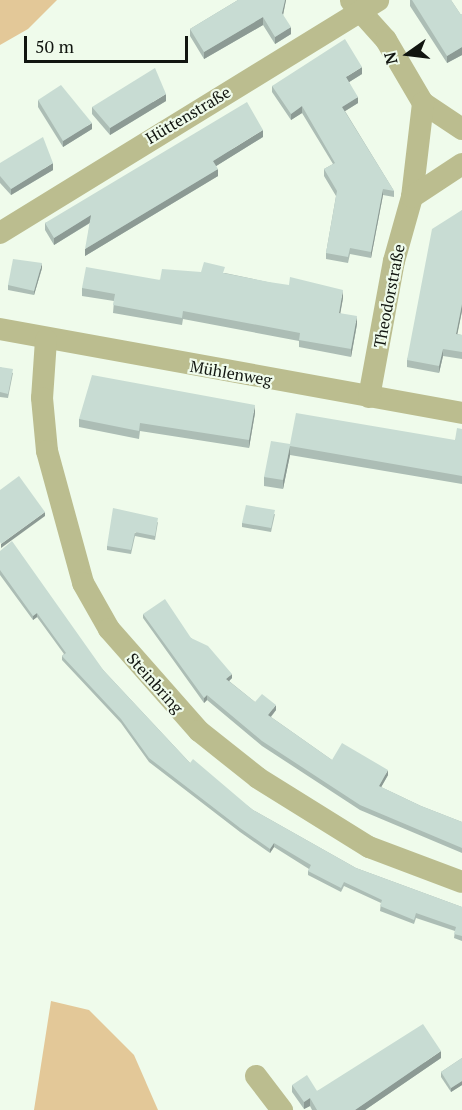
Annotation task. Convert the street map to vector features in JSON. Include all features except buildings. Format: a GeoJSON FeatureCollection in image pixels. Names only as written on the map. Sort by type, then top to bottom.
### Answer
{"type":"FeatureCollection","features":[{"type":"Feature","properties":{"kind":"street"},"geometry":{"type":"LineString","coordinates":[[363,4],[423,103],[462,129]]}},
{"type":"Feature","properties":{"kind":"street","name":"Hüttenstraße"},"geometry":{"type":"LineString","coordinates":[[0,233],[363,4]]}},
{"type":"Feature","properties":{"kind":"street","name":"Theodorstraße"},"geometry":{"type":"LineString","coordinates":[[369,397],[394,261],[412,197],[423,103]]}},
{"type":"Feature","properties":{"kind":"street"},"geometry":{"type":"LineString","coordinates":[[412,197],[462,164]]}},
{"type":"Feature","properties":{"kind":"street","name":"Mühlenweg"},"geometry":{"type":"LineString","coordinates":[[0,329],[46,340],[462,413]]}},
{"type":"Feature","properties":{"kind":"street","name":"Steinbring"},"geometry":{"type":"LineString","coordinates":[[46,340],[42,398],[47,451],[83,583],[109,629],[183,714],[258,778],[369,847],[462,882]]}},
{"type":"Feature","properties":{"kind":"street"},"geometry":{"type":"LineString","coordinates":[[256,1076],[282,1110]]}},
{"type":"Feature","properties":{"kind":"shaded area"},"geometry":{"type":"Polygon","coordinates":[[[0,0],[57,0],[28,29],[0,45],[0,0]]]}},
{"type":"Feature","properties":{"kind":"shaded area"},"geometry":{"type":"Polygon","coordinates":[[[51,1001],[89,1010],[134,1055],[158,1110],[34,1110],[51,1001]]]}}]}
